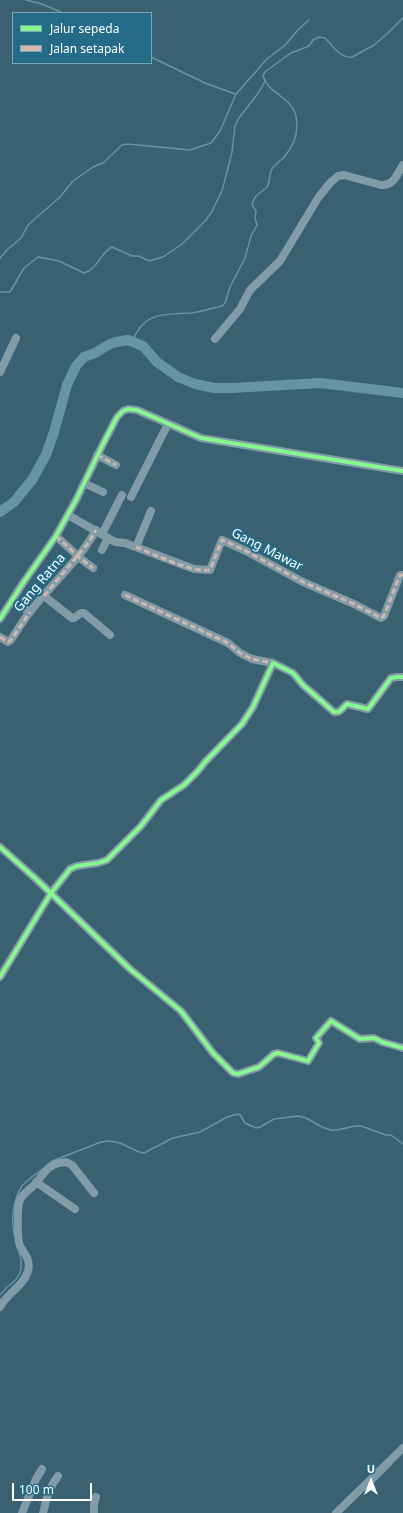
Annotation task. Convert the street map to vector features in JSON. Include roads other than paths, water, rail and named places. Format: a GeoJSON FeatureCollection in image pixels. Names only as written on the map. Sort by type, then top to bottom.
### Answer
{"type":"FeatureCollection","features":[{"type":"Feature","properties":{"kind":"street"},"geometry":{"type":"LineString","coordinates":[[215,339],[240,309],[250,290],[280,261],[318,198],[338,176],[344,175],[381,185],[387,185],[392,183],[403,165]]}},
{"type":"Feature","properties":{"kind":"street"},"geometry":{"type":"LineString","coordinates":[[0,372],[16,338]]}},
{"type":"Feature","properties":{"kind":"street"},"geometry":{"type":"LineString","coordinates":[[0,619],[56,536],[118,417],[123,411],[128,409],[137,410],[210,441],[263,447],[403,471]]}},
{"type":"Feature","properties":{"kind":"street"},"geometry":{"type":"LineString","coordinates":[[102,550],[102,534],[168,424]]}},
{"type":"Feature","properties":{"kind":"street"},"geometry":{"type":"LineString","coordinates":[[97,455],[116,465]]}},
{"type":"Feature","properties":{"kind":"street"},"geometry":{"type":"LineString","coordinates":[[84,484],[103,492]]}},
{"type":"Feature","properties":{"kind":"street"},"geometry":{"type":"LineString","coordinates":[[136,547],[151,511]]}},
{"type":"Feature","properties":{"kind":"street","name":"Gang Mawar"},"geometry":{"type":"LineString","coordinates":[[68,515],[118,542],[126,543],[194,570],[210,570],[222,540],[246,551],[303,582],[354,604],[381,618],[384,616],[400,576],[403,576]]}},
{"type":"Feature","properties":{"kind":"street","name":"Gang Ratna"},"geometry":{"type":"LineString","coordinates":[[0,637],[8,642],[11,640],[30,612],[89,542],[102,534]]}},
{"type":"Feature","properties":{"kind":"street"},"geometry":{"type":"LineString","coordinates":[[56,536],[93,568]]}},
{"type":"Feature","properties":{"kind":"street"},"geometry":{"type":"LineString","coordinates":[[125,595],[228,643],[240,653],[252,658],[274,663],[293,673],[302,685],[337,713],[350,703],[368,709],[390,678],[397,676],[403,677]]}},
{"type":"Feature","properties":{"kind":"street"},"geometry":{"type":"LineString","coordinates":[[44,596],[72,618],[84,613],[110,635]]}},
{"type":"Feature","properties":{"kind":"street"},"geometry":{"type":"LineString","coordinates":[[12,601],[30,612]]}},
{"type":"Feature","properties":{"kind":"street"},"geometry":{"type":"LineString","coordinates":[[0,977],[51,893],[71,867],[98,863],[110,857],[141,826],[161,800],[184,784],[197,772],[242,724],[253,707],[274,663]]}},
{"type":"Feature","properties":{"kind":"street"},"geometry":{"type":"LineString","coordinates":[[0,847],[51,893],[130,969],[181,1012],[213,1053],[233,1073],[238,1074],[259,1067],[274,1054],[308,1060],[319,1043],[316,1038],[331,1021],[360,1039],[374,1038],[403,1048]]}},
{"type":"Feature","properties":{"kind":"street"},"geometry":{"type":"LineString","coordinates":[[0,1307],[7,1296],[19,1286],[28,1271],[28,1260],[18,1242],[19,1205],[22,1198],[49,1167],[66,1162],[72,1165],[94,1193]]}},
{"type":"Feature","properties":{"kind":"street"},"geometry":{"type":"LineString","coordinates":[[36,1182],[75,1209]]}},
{"type":"Feature","properties":{"kind":"street"},"geometry":{"type":"LineString","coordinates":[[336,1513],[403,1448]]}},
{"type":"Feature","properties":{"kind":"street"},"geometry":{"type":"LineString","coordinates":[[22,1513],[36,1479],[42,1469]]}},
{"type":"Feature","properties":{"kind":"street"},"geometry":{"type":"LineString","coordinates":[[43,1513],[50,1486],[58,1476]]}},
{"type":"Feature","properties":{"kind":"street"},"geometry":{"type":"LineString","coordinates":[[94,1513],[96,1497]]}},
{"type":"Feature","properties":{"kind":"waterway"},"geometry":{"type":"LineString","coordinates":[[26,0],[42,4],[61,12]]}},
{"type":"Feature","properties":{"kind":"waterway"},"geometry":{"type":"LineString","coordinates":[[132,342],[142,325],[156,317],[199,312],[222,306],[225,303],[230,287],[245,258],[251,236],[257,225],[255,218],[256,211],[252,205],[253,201],[256,196],[267,187],[272,169],[288,152],[296,133],[297,122],[294,110],[285,100],[269,87],[263,75],[266,71],[291,53],[309,46],[313,40],[319,37],[325,38],[340,54],[352,57],[374,45],[403,18]]}},
{"type":"Feature","properties":{"kind":"waterway"},"geometry":{"type":"LineString","coordinates":[[0,258],[21,238],[28,225],[60,197],[73,181],[93,167],[103,163],[122,145],[127,144],[190,150],[211,143],[220,131],[236,94],[267,59],[285,45],[309,20]]}},
{"type":"Feature","properties":{"kind":"waterway"},"geometry":{"type":"LineString","coordinates":[[152,57],[205,83],[235,94]]}},
{"type":"Feature","properties":{"kind":"waterway"},"geometry":{"type":"LineString","coordinates":[[0,292],[10,292],[24,268],[38,257],[59,261],[84,273],[93,268],[112,247],[132,256],[139,256],[149,261],[163,257],[182,244],[211,213],[222,191],[232,152],[235,126],[265,81]]}},
{"type":"Feature","properties":{"kind":"waterway"},"geometry":{"type":"LineString","coordinates":[[0,512],[14,502],[32,480],[46,455],[67,385],[76,366],[84,357],[116,342],[128,340],[143,346],[157,362],[178,377],[195,384],[214,388],[320,383],[403,393]]}},
{"type":"Feature","properties":{"kind":"waterway"},"geometry":{"type":"LineString","coordinates":[[48,1164],[52,1161],[101,1142],[109,1141],[120,1143],[144,1153],[173,1138],[200,1132],[227,1117],[238,1114],[245,1123],[256,1128],[274,1119],[298,1116],[306,1118],[331,1130],[361,1126],[386,1135],[391,1135],[403,1144]]}},
{"type":"Feature","properties":{"kind":"waterway"},"geometry":{"type":"LineString","coordinates":[[14,1234],[14,1209],[19,1191],[27,1181],[44,1168]]}},
{"type":"Feature","properties":{"kind":"waterway"},"geometry":{"type":"LineString","coordinates":[[0,1295],[20,1273],[21,1259],[19,1252]]}},
{"type":"Feature","properties":{"kind":"waterway"},"geometry":{"type":"LineString","coordinates":[[373,1483],[392,1464]]}}]}
